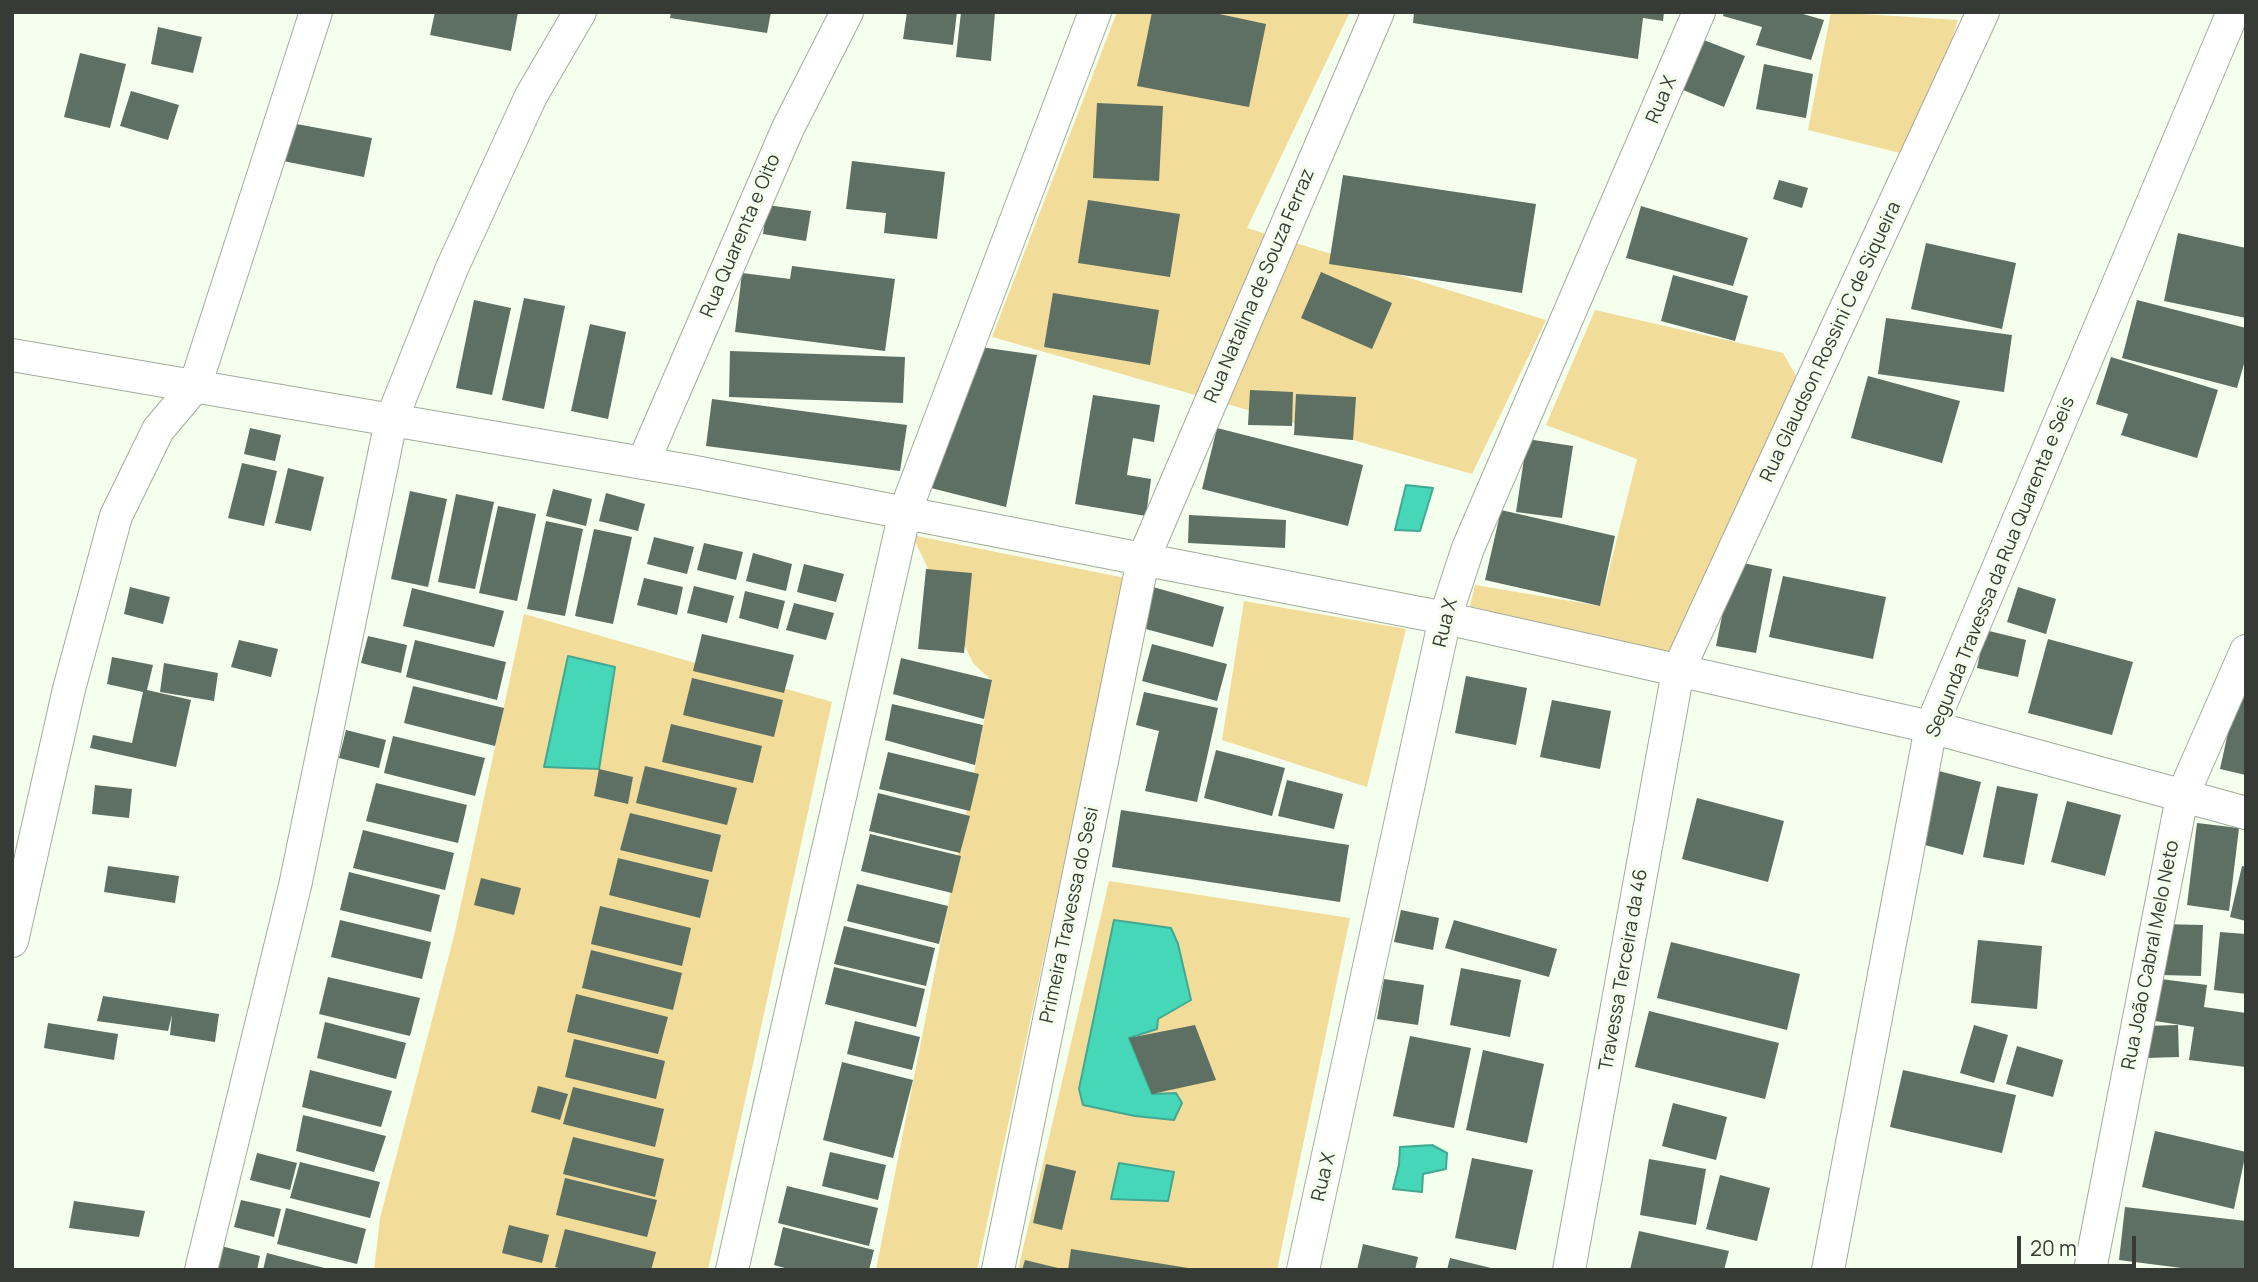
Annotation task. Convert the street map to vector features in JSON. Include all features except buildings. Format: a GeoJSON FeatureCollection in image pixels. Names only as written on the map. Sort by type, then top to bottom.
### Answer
{"type":"FeatureCollection","features":[{"type":"Feature","properties":{"kind":"street"},"geometry":{"type":"LineString","coordinates":[[12,941],[69,689],[116,516],[158,430],[195,386],[316,12]]}},
{"type":"Feature","properties":{"kind":"street"},"geometry":{"type":"LineString","coordinates":[[201,1270],[295,886],[391,421],[452,268],[531,96],[580,12]]}},
{"type":"Feature","properties":{"kind":"street","name":"Rua Quarenta e Oito"},"geometry":{"type":"LineString","coordinates":[[643,463],[788,128],[847,12]]}},
{"type":"Feature","properties":{"kind":"street"},"geometry":{"type":"LineString","coordinates":[[732,1270],[905,512],[1095,12]]}},
{"type":"Feature","properties":{"kind":"street","name":"Rua Natalina de Souza Ferraz"},"geometry":{"type":"LineString","coordinates":[[1143,560],[1378,12]]}},
{"type":"Feature","properties":{"kind":"street","name":"Rua X"},"geometry":{"type":"LineString","coordinates":[[1303,1270],[1445,618],[1468,548],[1699,12]]}},
{"type":"Feature","properties":{"kind":"street","name":"Rua Glaudson Rossini C de Siqueira"},"geometry":{"type":"LineString","coordinates":[[1678,671],[1983,12]]}},
{"type":"Feature","properties":{"kind":"street","name":"Segunda Travessa da Rua Quarenta e Seis"},"geometry":{"type":"LineString","coordinates":[[1828,1270],[1931,727],[2233,12]]}},
{"type":"Feature","properties":{"kind":"street"},"geometry":{"type":"LineString","coordinates":[[12,355],[643,463],[1445,618],[1931,727],[2246,813]]}},
{"type":"Feature","properties":{"kind":"street","name":"Primeira Travessa do Sesi"},"geometry":{"type":"LineString","coordinates":[[998,1270],[1143,560]]}},
{"type":"Feature","properties":{"kind":"street","name":"Rua João Cabral Melo Neto"},"geometry":{"type":"LineString","coordinates":[[2090,1270],[2182,797],[2246,651]]}},
{"type":"Feature","properties":{"kind":"street","name":"Travessa Terceira da 46"},"geometry":{"type":"LineString","coordinates":[[1569,1270],[1678,671]]}},
{"type":"Feature","properties":{"kind":"shaded area"},"geometry":{"type":"Polygon","coordinates":[[[1117,12],[1350,12],[1247,228],[1546,320],[1472,474],[992,337],[1117,12]]]}},
{"type":"Feature","properties":{"kind":"shaded area"},"geometry":{"type":"Polygon","coordinates":[[[1831,12],[1958,20],[1916,157],[1808,130],[1831,12]]]}},
{"type":"Feature","properties":{"kind":"shaded area"},"geometry":{"type":"Polygon","coordinates":[[[1595,310],[1783,353],[1796,376],[1676,656],[1470,606],[1475,585],[1600,606],[1637,459],[1546,425],[1595,310]]]}},
{"type":"Feature","properties":{"kind":"shaded area"},"geometry":{"type":"Polygon","coordinates":[[[912,535],[1125,578],[977,1270],[876,1270],[992,681],[973,663],[912,535]]]}},
{"type":"Feature","properties":{"kind":"shaded area"},"geometry":{"type":"Polygon","coordinates":[[[1244,601],[1406,629],[1367,787],[1222,740],[1244,601]]]}},
{"type":"Feature","properties":{"kind":"shaded area"},"geometry":{"type":"Polygon","coordinates":[[[524,614],[832,702],[708,1270],[374,1270],[380,1218],[454,936],[524,614]]]}},
{"type":"Feature","properties":{"kind":"shaded area"},"geometry":{"type":"Polygon","coordinates":[[[1109,881],[1350,918],[1277,1270],[1018,1270],[1109,881]]]}},
{"type":"Feature","properties":{"kind":"water"},"geometry":{"type":"Polygon","coordinates":[[[1406,485],[1433,488],[1420,531],[1395,530],[1406,485]]]}},
{"type":"Feature","properties":{"kind":"water"},"geometry":{"type":"Polygon","coordinates":[[[568,656],[615,667],[599,769],[544,767],[568,656]]]}},
{"type":"Feature","properties":{"kind":"water"},"geometry":{"type":"Polygon","coordinates":[[[1114,920],[1171,928],[1178,944],[1191,1000],[1158,1019],[1157,1029],[1129,1038],[1152,1094],[1176,1093],[1182,1103],[1174,1120],[1135,1116],[1083,1105],[1079,1089],[1114,920]]]}},
{"type":"Feature","properties":{"kind":"water"},"geometry":{"type":"Polygon","coordinates":[[[1432,1145],[1447,1153],[1446,1169],[1423,1174],[1422,1192],[1393,1189],[1400,1147],[1432,1145]]]}},
{"type":"Feature","properties":{"kind":"water"},"geometry":{"type":"Polygon","coordinates":[[[1119,1163],[1174,1172],[1168,1201],[1111,1199],[1119,1163]]]}}]}
